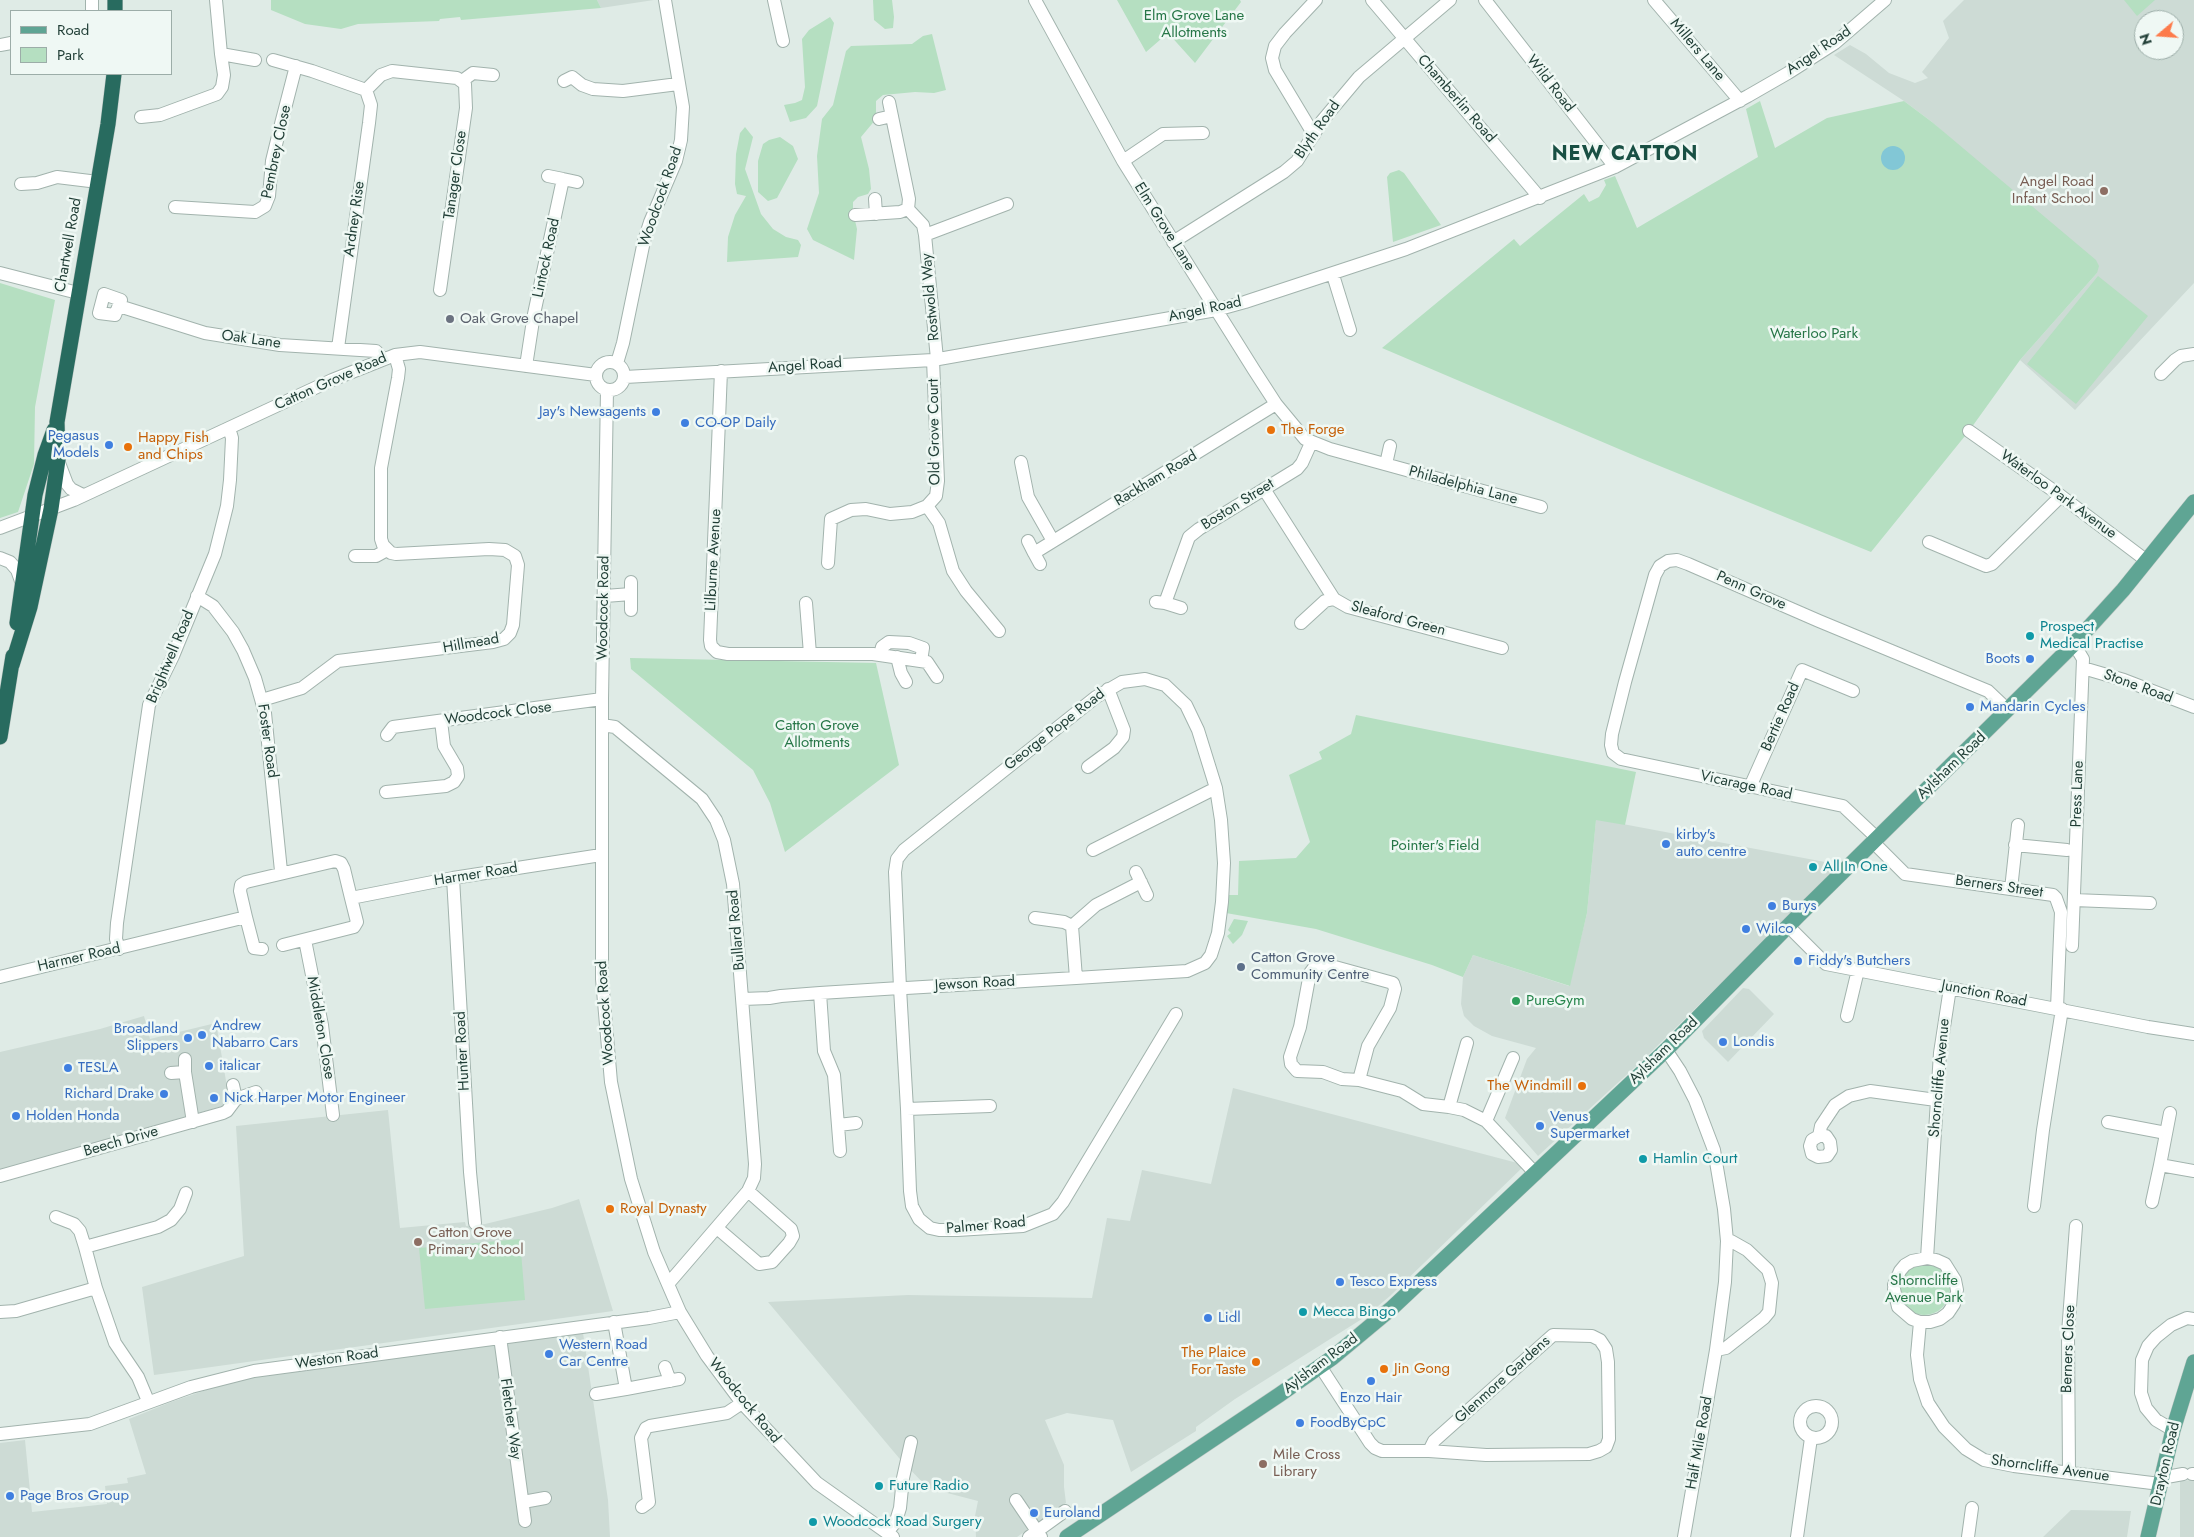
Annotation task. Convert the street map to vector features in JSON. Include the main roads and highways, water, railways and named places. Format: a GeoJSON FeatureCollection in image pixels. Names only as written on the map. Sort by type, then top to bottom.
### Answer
{"type":"FeatureCollection","features":[{"type":"Feature","properties":{"kind":"highway","name":"Chartwell Road"},"geometry":{"type":"LineString","coordinates":[[12,665],[35,495],[45,455],[57,422],[98,182],[114,75]]}},
{"type":"Feature","properties":{"kind":"highway","name":"Chartwell Road"},"geometry":{"type":"LineString","coordinates":[[12,665],[30,607],[52,509],[58,460],[57,422]]}},
{"type":"Feature","properties":{"kind":"highway"},"geometry":{"type":"LineString","coordinates":[[0,736],[12,665]]}},
{"type":"Feature","properties":{"kind":"main road","name":"Aylsham Road"},"geometry":{"type":"LineString","coordinates":[[1072,1535],[1320,1366],[1392,1308],[1666,1050],[1788,926],[2074,644],[2147,561],[2194,502]]}},
{"type":"Feature","properties":{"kind":"main road","name":"Drayton Road"},"geometry":{"type":"LineString","coordinates":[[2148,1537],[2173,1430],[2194,1362]]}},
{"type":"Feature","properties":{"kind":"water"},"geometry":{"type":"Polygon","coordinates":[[[1893,146],[1898,147],[1904,153],[1904,163],[1898,169],[1893,170],[1888,169],[1882,163],[1881,158],[1882,153],[1888,147],[1893,146]]]}},
{"type":"Feature","properties":{"kind":"place","name":"Angel Road Infant School"},"geometry":{"type":"Point","coordinates":[2104,191]}},
{"type":"Feature","properties":{"kind":"place","name":"Oak Grove Chapel"},"geometry":{"type":"Point","coordinates":[450,319]}},
{"type":"Feature","properties":{"kind":"place","name":"Jay's Newsagents"},"geometry":{"type":"Point","coordinates":[656,412]}},
{"type":"Feature","properties":{"kind":"place","name":"CO-OP Daily"},"geometry":{"type":"Point","coordinates":[685,423]}},
{"type":"Feature","properties":{"kind":"place","name":"The Forge"},"geometry":{"type":"Point","coordinates":[1271,430]}},
{"type":"Feature","properties":{"kind":"place","name":"Pegasus Models"},"geometry":{"type":"Point","coordinates":[109,445]}},
{"type":"Feature","properties":{"kind":"place","name":"Happy Fish and Chips"},"geometry":{"type":"Point","coordinates":[128,447]}},
{"type":"Feature","properties":{"kind":"place","name":"Prospect Medical Practise"},"geometry":{"type":"Point","coordinates":[2030,636]}},
{"type":"Feature","properties":{"kind":"place","name":"Boots"},"geometry":{"type":"Point","coordinates":[2030,659]}},
{"type":"Feature","properties":{"kind":"place","name":"Mandarin Cycles"},"geometry":{"type":"Point","coordinates":[1970,707]}},
{"type":"Feature","properties":{"kind":"place","name":"kirby's auto centre"},"geometry":{"type":"Point","coordinates":[1666,844]}},
{"type":"Feature","properties":{"kind":"place","name":"All In One"},"geometry":{"type":"Point","coordinates":[1813,867]}},
{"type":"Feature","properties":{"kind":"place","name":"Burys"},"geometry":{"type":"Point","coordinates":[1772,906]}},
{"type":"Feature","properties":{"kind":"place","name":"Wilco"},"geometry":{"type":"Point","coordinates":[1746,929]}},
{"type":"Feature","properties":{"kind":"place","name":"Fiddy's Butchers"},"geometry":{"type":"Point","coordinates":[1798,961]}},
{"type":"Feature","properties":{"kind":"place","name":"Catton Grove Community Centre"},"geometry":{"type":"Point","coordinates":[1241,967]}},
{"type":"Feature","properties":{"kind":"place","name":"PureGym"},"geometry":{"type":"Point","coordinates":[1516,1001]}},
{"type":"Feature","properties":{"kind":"place","name":"Andrew Nabarro Cars"},"geometry":{"type":"Point","coordinates":[202,1035]}},
{"type":"Feature","properties":{"kind":"place","name":"Broadland Slippers"},"geometry":{"type":"Point","coordinates":[188,1038]}},
{"type":"Feature","properties":{"kind":"place","name":"Londis"},"geometry":{"type":"Point","coordinates":[1723,1042]}},
{"type":"Feature","properties":{"kind":"place","name":"italicar"},"geometry":{"type":"Point","coordinates":[209,1066]}},
{"type":"Feature","properties":{"kind":"place","name":"TESLA"},"geometry":{"type":"Point","coordinates":[68,1068]}},
{"type":"Feature","properties":{"kind":"place","name":"The Windmill"},"geometry":{"type":"Point","coordinates":[1582,1086]}},
{"type":"Feature","properties":{"kind":"place","name":"Richard Drake"},"geometry":{"type":"Point","coordinates":[164,1094]}},
{"type":"Feature","properties":{"kind":"place","name":"Nick Harper Motor Engineer"},"geometry":{"type":"Point","coordinates":[214,1098]}},
{"type":"Feature","properties":{"kind":"place","name":"Holden Honda"},"geometry":{"type":"Point","coordinates":[16,1116]}},
{"type":"Feature","properties":{"kind":"place","name":"Venus Supermarket"},"geometry":{"type":"Point","coordinates":[1540,1126]}},
{"type":"Feature","properties":{"kind":"place","name":"Hamlin Court"},"geometry":{"type":"Point","coordinates":[1643,1159]}},
{"type":"Feature","properties":{"kind":"place","name":"Royal Dynasty"},"geometry":{"type":"Point","coordinates":[610,1209]}},
{"type":"Feature","properties":{"kind":"place","name":"Catton Grove Primary School"},"geometry":{"type":"Point","coordinates":[418,1242]}},
{"type":"Feature","properties":{"kind":"place","name":"Tesco Express"},"geometry":{"type":"Point","coordinates":[1340,1282]}},
{"type":"Feature","properties":{"kind":"place","name":"Mecca Bingo"},"geometry":{"type":"Point","coordinates":[1303,1312]}},
{"type":"Feature","properties":{"kind":"place","name":"Lidl"},"geometry":{"type":"Point","coordinates":[1208,1318]}},
{"type":"Feature","properties":{"kind":"place","name":"Western Road Car Centre"},"geometry":{"type":"Point","coordinates":[549,1354]}},
{"type":"Feature","properties":{"kind":"place","name":"The Plaice For Taste"},"geometry":{"type":"Point","coordinates":[1256,1362]}},
{"type":"Feature","properties":{"kind":"place","name":"Jin Gong"},"geometry":{"type":"Point","coordinates":[1384,1369]}},
{"type":"Feature","properties":{"kind":"place","name":"Enzo Hair"},"geometry":{"type":"Point","coordinates":[1371,1381]}},
{"type":"Feature","properties":{"kind":"place","name":"FoodByCpC"},"geometry":{"type":"Point","coordinates":[1300,1423]}},
{"type":"Feature","properties":{"kind":"place","name":"Mile Cross Library"},"geometry":{"type":"Point","coordinates":[1263,1464]}},
{"type":"Feature","properties":{"kind":"place","name":"Future Radio"},"geometry":{"type":"Point","coordinates":[879,1486]}},
{"type":"Feature","properties":{"kind":"place","name":"Page Bros Group"},"geometry":{"type":"Point","coordinates":[10,1496]}},
{"type":"Feature","properties":{"kind":"place","name":"Euroland"},"geometry":{"type":"Point","coordinates":[1034,1513]}},
{"type":"Feature","properties":{"kind":"place","name":"Woodcock Road Surgery"},"geometry":{"type":"Point","coordinates":[813,1522]}},
{"type":"Feature","properties":{"kind":"district","name":"NEW CATTON"},"geometry":{"type":"Point","coordinates":[1625,155]}},
{"type":"Feature","properties":{"kind":"park label","name":"Elm Grove Lane Allotments"},"geometry":{"type":"Point","coordinates":[1194,24]}},
{"type":"Feature","properties":{"kind":"park label","name":"Waterloo Park"},"geometry":{"type":"Point","coordinates":[1814,334]}},
{"type":"Feature","properties":{"kind":"park label","name":"Catton Grove Allotments"},"geometry":{"type":"Point","coordinates":[817,734]}},
{"type":"Feature","properties":{"kind":"park label","name":"Pointer's Field"},"geometry":{"type":"Point","coordinates":[1435,846]}},
{"type":"Feature","properties":{"kind":"park label","name":"Shorncliffe Avenue Park"},"geometry":{"type":"Point","coordinates":[1924,1290]}}]}
